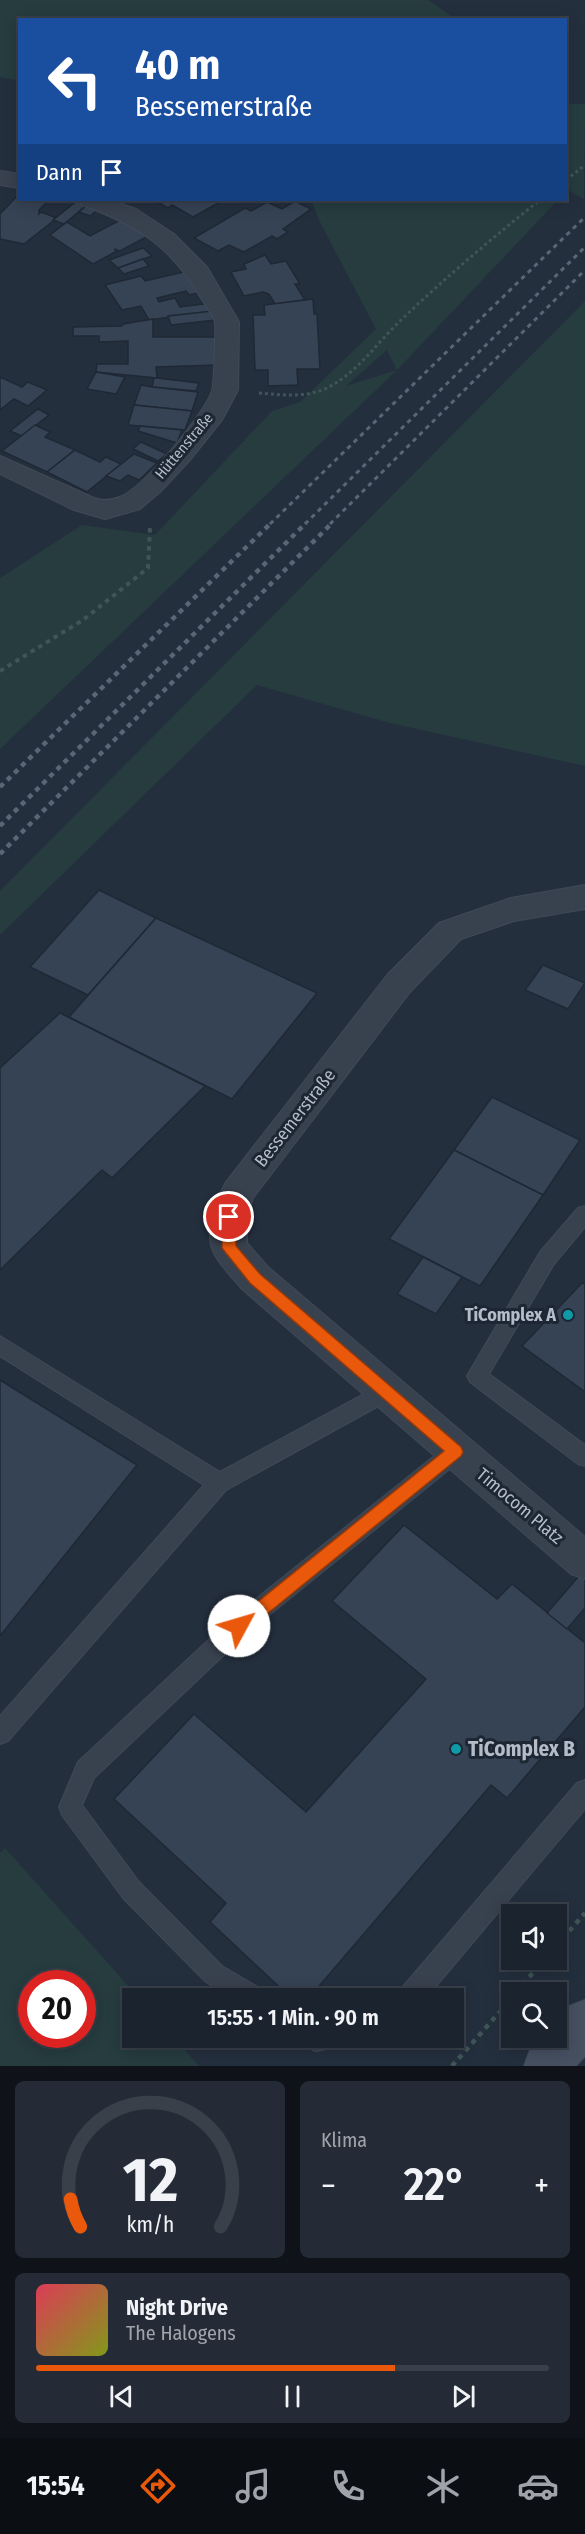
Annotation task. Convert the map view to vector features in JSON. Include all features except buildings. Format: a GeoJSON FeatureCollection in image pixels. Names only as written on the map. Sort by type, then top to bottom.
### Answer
{"type":"FeatureCollection","features":[{"type":"Feature","properties":{"kind":"main road"},"geometry":{"type":"LineString","coordinates":[[546,2066],[585,2022]]}},
{"type":"Feature","properties":{"kind":"street"},"geometry":{"type":"LineString","coordinates":[[0,177],[18,181]]}},
{"type":"Feature","properties":{"kind":"street","name":"Hüttenstraße"},"geometry":{"type":"LineString","coordinates":[[0,464],[84,504],[105,510],[131,503],[151,486],[209,420],[225,390],[227,322],[198,272],[166,239],[128,214],[93,201]]}},
{"type":"Feature","properties":{"kind":"street","name":"Bessemerstraße"},"geometry":{"type":"LineString","coordinates":[[455,1452],[255,1278],[229,1248],[229,1217],[238,1192],[399,983],[450,931],[511,910],[585,897]]}},
{"type":"Feature","properties":{"kind":"street","name":"Timocom Platz"},"geometry":{"type":"LineString","coordinates":[[455,1452],[585,1561]]}},
{"type":"Feature","properties":{"kind":"lane"},"geometry":{"type":"LineString","coordinates":[[585,1214],[547,1258],[477,1376],[585,1457]]}},
{"type":"Feature","properties":{"kind":"lane"},"geometry":{"type":"LineString","coordinates":[[0,1345],[219,1483]]}},
{"type":"Feature","properties":{"kind":"lane"},"geometry":{"type":"LineString","coordinates":[[0,1733],[219,1483],[386,1392]]}},
{"type":"Feature","properties":{"kind":"lane"},"geometry":{"type":"LineString","coordinates":[[236,1988],[214,1974],[131,1890],[70,1807],[86,1770],[239,1626],[455,1452]]}},
{"type":"Feature","properties":{"kind":"lane"},"geometry":{"type":"LineString","coordinates":[[418,1988],[585,1791]]}},
{"type":"Feature","properties":{"kind":"path"},"geometry":{"type":"LineString","coordinates":[[567,179],[585,165]]}},
{"type":"Feature","properties":{"kind":"path"},"geometry":{"type":"LineString","coordinates":[[250,392],[292,396],[326,389],[358,364],[399,321],[501,230],[539,201]]}},
{"type":"Feature","properties":{"kind":"path"},"geometry":{"type":"LineString","coordinates":[[0,671],[83,620],[148,568],[151,486]]}},
{"type":"Feature","properties":{"kind":"path"},"geometry":{"type":"LineString","coordinates":[[567,1933],[585,1913]]}},
{"type":"Feature","properties":{"kind":"path"},"geometry":{"type":"LineString","coordinates":[[525,1982],[535,1970]]}},
{"type":"Feature","properties":{"kind":"path"},"geometry":{"type":"LineString","coordinates":[[452,2066],[501,2010]]}},
{"type":"Feature","properties":{"kind":"green space"},"geometry":{"type":"Polygon","coordinates":[[[0,0],[428,0],[455,18],[18,18],[18,77],[15,80],[0,77],[0,0]]]}},
{"type":"Feature","properties":{"kind":"green space"},"geometry":{"type":"Polygon","coordinates":[[[567,104],[585,104],[584,199],[568,190],[567,104]]]}},
{"type":"Feature","properties":{"kind":"green space"},"geometry":{"type":"Polygon","coordinates":[[[311,201],[557,201],[397,370],[0,749],[0,578],[82,525],[155,535],[272,411],[300,402],[376,329],[321,224],[311,201]],[[387,350],[346,386],[397,370],[387,350]]]}},
{"type":"Feature","properties":{"kind":"green space"},"geometry":{"type":"Polygon","coordinates":[[[585,301],[585,766],[390,723],[257,685],[0,935],[0,891],[585,301]]]}},
{"type":"Feature","properties":{"kind":"green space"},"geometry":{"type":"Polygon","coordinates":[[[5,1848],[130,1988],[122,1988],[122,2048],[183,2048],[199,2066],[0,2066],[0,1853],[5,1848]]]}},
{"type":"Feature","properties":{"kind":"railway"},"geometry":{"type":"LineString","coordinates":[[270,524],[585,217]]}},
{"type":"Feature","properties":{"kind":"railway"},"geometry":{"type":"LineString","coordinates":[[305,524],[585,247]]}},
{"type":"Feature","properties":{"kind":"railway"},"geometry":{"type":"LineString","coordinates":[[330,524],[585,270]]}},
{"type":"Feature","properties":{"kind":"railway"},"geometry":{"type":"LineString","coordinates":[[0,787],[271,523]]}},
{"type":"Feature","properties":{"kind":"railway"},"geometry":{"type":"LineString","coordinates":[[0,826],[306,523]]}},
{"type":"Feature","properties":{"kind":"railway"},"geometry":{"type":"LineString","coordinates":[[0,854],[332,523]]}},
{"type":"Feature","properties":{"kind":"place","name":"TiComplex A"},"geometry":{"type":"Point","coordinates":[568,1315]}},
{"type":"Feature","properties":{"kind":"place","name":"TiComplex B"},"geometry":{"type":"Point","coordinates":[456,1749]}},
{"type":"Feature","properties":{"kind":"route"},"geometry":{"type":"LineString","coordinates":[[229,1217],[229,1248],[255,1278],[455,1452],[239,1626]]}}]}
